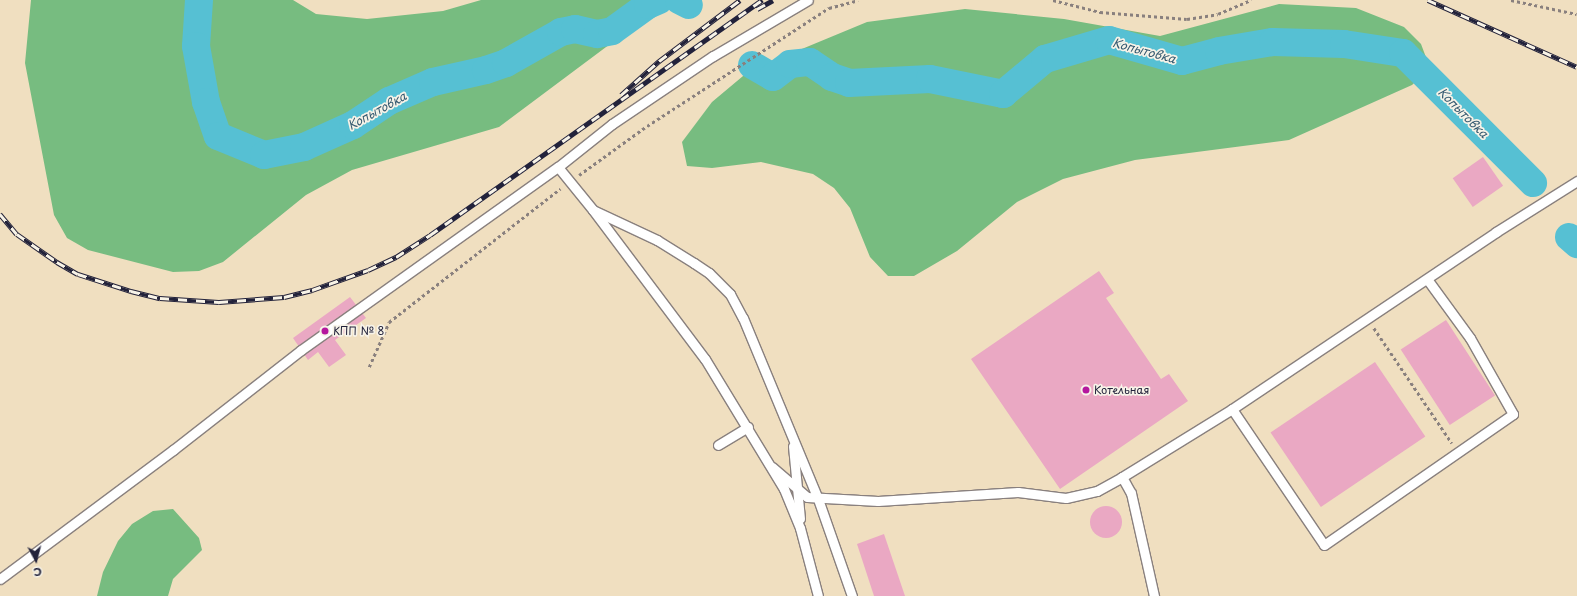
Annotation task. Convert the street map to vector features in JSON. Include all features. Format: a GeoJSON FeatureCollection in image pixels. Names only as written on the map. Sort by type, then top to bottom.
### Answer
{"type":"FeatureCollection","features":[{"type":"Feature","properties":{"kind":"lane"},"geometry":{"type":"LineString","coordinates":[[0,579],[173,450],[301,350],[558,167],[670,83],[753,30],[808,0]]}},
{"type":"Feature","properties":{"kind":"lane"},"geometry":{"type":"LineString","coordinates":[[558,167],[593,210],[705,358],[748,427],[784,489],[800,528],[818,596]]}},
{"type":"Feature","properties":{"kind":"lane"},"geometry":{"type":"LineString","coordinates":[[772,467],[797,491],[807,497],[818,499],[878,501],[1018,492],[1066,498],[1097,491],[1232,408],[1368,320],[1427,279],[1577,181]]}},
{"type":"Feature","properties":{"kind":"lane"},"geometry":{"type":"LineString","coordinates":[[593,210],[657,240],[710,273],[720,283],[740,312],[818,499],[852,596]]}},
{"type":"Feature","properties":{"kind":"lane"},"geometry":{"type":"LineString","coordinates":[[1232,408],[1324,545],[1513,414],[1470,338],[1427,279]]}},
{"type":"Feature","properties":{"kind":"lane"},"geometry":{"type":"LineString","coordinates":[[718,445],[748,427]]}},
{"type":"Feature","properties":{"kind":"lane"},"geometry":{"type":"LineString","coordinates":[[792,436],[800,528]]}},
{"type":"Feature","properties":{"kind":"lane"},"geometry":{"type":"LineString","coordinates":[[1122,477],[1131,493],[1154,596]]}},
{"type":"Feature","properties":{"kind":"path"},"geometry":{"type":"LineString","coordinates":[[369,367],[389,322],[570,182],[647,126],[829,8],[858,0]]}},
{"type":"Feature","properties":{"kind":"path"},"geometry":{"type":"LineString","coordinates":[[1053,0],[1100,12],[1187,19],[1218,14],[1251,0]]}},
{"type":"Feature","properties":{"kind":"path"},"geometry":{"type":"LineString","coordinates":[[1511,0],[1577,14]]}},
{"type":"Feature","properties":{"kind":"path"},"geometry":{"type":"LineString","coordinates":[[1368,320],[1458,452]]}},
{"type":"Feature","properties":{"kind":"green space"},"geometry":{"type":"Polygon","coordinates":[[[31,0],[293,0],[316,14],[367,19],[443,11],[481,0],[669,0],[499,127],[352,170],[306,195],[223,262],[199,271],[173,272],[88,250],[67,238],[54,215],[25,63],[31,0]]]}},
{"type":"Feature","properties":{"kind":"green space"},"geometry":{"type":"Polygon","coordinates":[[[1279,4],[1356,8],[1404,27],[1421,44],[1430,68],[1412,85],[1289,140],[1135,160],[1063,179],[1017,202],[957,251],[914,276],[888,276],[870,257],[850,208],[834,188],[813,174],[761,162],[712,168],[687,166],[682,142],[712,102],[749,71],[867,22],[965,9],[1064,19],[1160,36],[1279,4]]]}},
{"type":"Feature","properties":{"kind":"green space"},"geometry":{"type":"Polygon","coordinates":[[[173,509],[199,538],[202,550],[173,579],[168,596],[97,596],[103,572],[118,541],[132,524],[153,511],[173,509]]]}},
{"type":"Feature","properties":{"kind":"building"},"geometry":{"type":"Polygon","coordinates":[[[1483,157],[1503,186],[1473,207],[1453,178],[1483,157]]]}},
{"type":"Feature","properties":{"kind":"building","name":"Котельная"},"geometry":{"type":"Polygon","coordinates":[[[1099,271],[1114,293],[1106,298],[1161,379],[1169,374],[1188,401],[1060,489],[971,359],[1099,271]]]}},
{"type":"Feature","properties":{"kind":"building","name":"КПП № 8"},"geometry":{"type":"Polygon","coordinates":[[[350,297],[366,318],[335,340],[346,355],[329,367],[318,352],[308,360],[293,338],[350,297]]]}},
{"type":"Feature","properties":{"kind":"building"},"geometry":{"type":"Polygon","coordinates":[[[1446,320],[1495,395],[1450,425],[1401,349],[1446,320]]]}},
{"type":"Feature","properties":{"kind":"building"},"geometry":{"type":"Polygon","coordinates":[[[1375,362],[1425,437],[1321,507],[1271,432],[1375,362]]]}},
{"type":"Feature","properties":{"kind":"building"},"geometry":{"type":"Polygon","coordinates":[[[1103,506],[1109,506],[1119,513],[1122,522],[1121,528],[1115,535],[1109,538],[1103,538],[1093,531],[1090,525],[1090,519],[1097,509],[1103,506]]]}},
{"type":"Feature","properties":{"kind":"building"},"geometry":{"type":"Polygon","coordinates":[[[884,534],[905,596],[874,596],[857,544],[884,534]]]}},
{"type":"Feature","properties":{"kind":"waterway","name":"Копытовка"},"geometry":{"type":"LineString","coordinates":[[199,0],[196,46],[206,102],[218,136],[264,155],[304,147],[353,125],[389,101],[433,82],[486,70],[506,63],[561,32],[575,29],[597,34],[612,31],[648,5],[659,0]]}},
{"type":"Feature","properties":{"kind":"waterway","name":"Копытовка"},"geometry":{"type":"LineString","coordinates":[[679,0],[689,5]]}},
{"type":"Feature","properties":{"kind":"waterway","name":"Копытовка"},"geometry":{"type":"LineString","coordinates":[[752,65],[773,77],[790,64],[810,62],[832,77],[849,83],[930,79],[1003,94],[1045,59],[1109,40],[1182,61],[1219,51],[1273,42],[1344,44],[1403,53],[1533,183]]}},
{"type":"Feature","properties":{"kind":"waterway","name":"Копытовка"},"geometry":{"type":"LineString","coordinates":[[1569,237],[1577,244]]}},
{"type":"Feature","properties":{"kind":"railway"},"geometry":{"type":"LineString","coordinates":[[621,95],[659,61],[740,0]]}},
{"type":"Feature","properties":{"kind":"railway"},"geometry":{"type":"LineString","coordinates":[[0,214],[17,234],[57,262],[78,274],[131,291],[160,298],[219,302],[284,297],[312,290],[368,270],[396,257],[430,235],[762,0]]}},
{"type":"Feature","properties":{"kind":"railway"},"geometry":{"type":"LineString","coordinates":[[757,9],[773,0]]}},
{"type":"Feature","properties":{"kind":"railway"},"geometry":{"type":"LineString","coordinates":[[1428,0],[1577,67]]}},
{"type":"Feature","properties":{"kind":"place","name":"КПП № 8"},"geometry":{"type":"Point","coordinates":[325,331]}},
{"type":"Feature","properties":{"kind":"place","name":"Котельная"},"geometry":{"type":"Point","coordinates":[1086,390]}}]}
